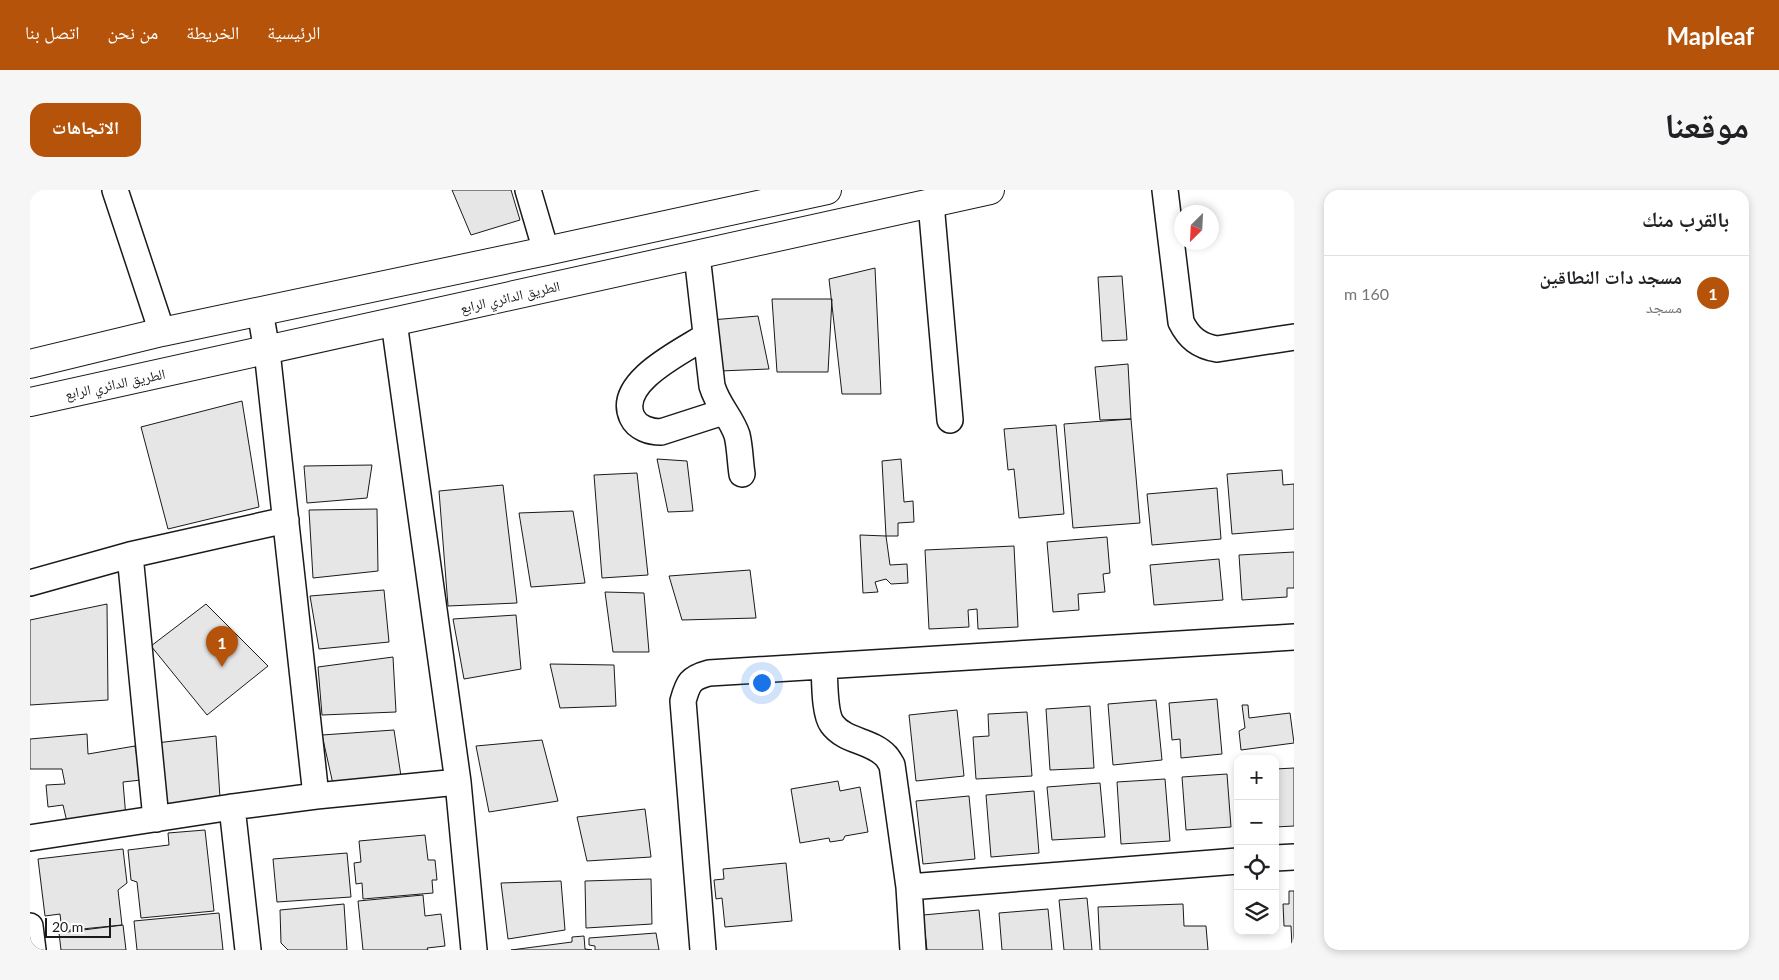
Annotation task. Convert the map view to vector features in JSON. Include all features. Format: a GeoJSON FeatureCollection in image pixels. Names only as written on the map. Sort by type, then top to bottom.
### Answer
{"type":"FeatureCollection","features":[{"type":"Feature","properties":{"kind":"main road"},"geometry":{"type":"LineString","coordinates":[[30,364],[162,332],[827,190]]}},
{"type":"Feature","properties":{"kind":"main road","name":"الطريق الدائري الرابع"},"geometry":{"type":"LineString","coordinates":[[30,402],[990,190]]}},
{"type":"Feature","properties":{"kind":"street"},"geometry":{"type":"LineString","coordinates":[[115,190],[162,332]]}},
{"type":"Feature","properties":{"kind":"street"},"geometry":{"type":"LineString","coordinates":[[528,190],[546,251]]}},
{"type":"Feature","properties":{"kind":"street"},"geometry":{"type":"LineString","coordinates":[[1165,190],[1181,322],[1191,338],[1207,347],[1217,349],[1294,337]]}},
{"type":"Feature","properties":{"kind":"street"},"geometry":{"type":"LineString","coordinates":[[931,203],[950,420]]}},
{"type":"Feature","properties":{"kind":"street"},"geometry":{"type":"LineString","coordinates":[[697,255],[712,386],[718,404],[729,419],[737,436],[742,474]]}},
{"type":"Feature","properties":{"kind":"street"},"geometry":{"type":"LineString","coordinates":[[260,311],[267,351],[316,796]]}},
{"type":"Feature","properties":{"kind":"street"},"geometry":{"type":"LineString","coordinates":[[394,322],[458,782],[474,950]]}},
{"type":"Feature","properties":{"kind":"street"},"geometry":{"type":"LineString","coordinates":[[706,336],[643,378],[632,393],[629,402],[630,410],[633,419],[638,425],[653,432],[661,432],[723,412]]}},
{"type":"Feature","properties":{"kind":"street"},"geometry":{"type":"LineString","coordinates":[[30,583],[130,555],[286,520]]}},
{"type":"Feature","properties":{"kind":"street"},"geometry":{"type":"LineString","coordinates":[[130,555],[156,819]]}},
{"type":"Feature","properties":{"kind":"street"},"geometry":{"type":"LineString","coordinates":[[703,950],[683,701],[687,686],[695,677],[709,673],[1294,637]]}},
{"type":"Feature","properties":{"kind":"street"},"geometry":{"type":"LineString","coordinates":[[824,666],[827,708],[831,724],[842,734],[886,756],[892,766],[909,887],[913,950]]}},
{"type":"Feature","properties":{"kind":"street"},"geometry":{"type":"LineString","coordinates":[[30,838],[232,806],[458,782]]}},
{"type":"Feature","properties":{"kind":"street"},"geometry":{"type":"LineString","coordinates":[[232,806],[248,950]]}},
{"type":"Feature","properties":{"kind":"street"},"geometry":{"type":"LineString","coordinates":[[1279,858],[1294,857]]}},
{"type":"Feature","properties":{"kind":"street"},"geometry":{"type":"LineString","coordinates":[[909,887],[1234,861]]}},
{"type":"Feature","properties":{"kind":"street"},"geometry":{"type":"LineString","coordinates":[[30,926],[32,950]]}},
{"type":"Feature","properties":{"kind":"building"},"geometry":{"type":"Polygon","coordinates":[[[452,190],[511,190],[520,220],[471,235],[452,190]]]}},
{"type":"Feature","properties":{"kind":"building"},"geometry":{"type":"Polygon","coordinates":[[[875,268],[881,394],[842,394],[829,279],[875,268]]]}},
{"type":"Feature","properties":{"kind":"building"},"geometry":{"type":"Polygon","coordinates":[[[1122,276],[1127,340],[1102,341],[1098,277],[1122,276]]]}},
{"type":"Feature","properties":{"kind":"building"},"geometry":{"type":"Polygon","coordinates":[[[772,299],[832,299],[828,372],[777,372],[772,299]]]}},
{"type":"Feature","properties":{"kind":"building"},"geometry":{"type":"Polygon","coordinates":[[[758,316],[769,369],[720,371],[711,320],[758,316]]]}},
{"type":"Feature","properties":{"kind":"building"},"geometry":{"type":"Polygon","coordinates":[[[1128,364],[1131,419],[1100,420],[1095,367],[1128,364]]]}},
{"type":"Feature","properties":{"kind":"building"},"geometry":{"type":"Polygon","coordinates":[[[242,401],[259,507],[168,529],[141,427],[242,401]]]}},
{"type":"Feature","properties":{"kind":"building"},"geometry":{"type":"Polygon","coordinates":[[[1131,419],[1140,523],[1073,528],[1064,424],[1131,419]]]}},
{"type":"Feature","properties":{"kind":"building"},"geometry":{"type":"Polygon","coordinates":[[[1056,425],[1064,514],[1019,518],[1014,469],[1008,470],[1004,429],[1056,425]]]}},
{"type":"Feature","properties":{"kind":"building"},"geometry":{"type":"Polygon","coordinates":[[[657,459],[687,461],[693,511],[668,512],[657,459]]]}},
{"type":"Feature","properties":{"kind":"building"},"geometry":{"type":"Polygon","coordinates":[[[901,459],[904,502],[913,501],[914,522],[898,523],[898,536],[886,536],[882,461],[901,459]]]}},
{"type":"Feature","properties":{"kind":"building"},"geometry":{"type":"Polygon","coordinates":[[[372,465],[367,498],[307,503],[304,466],[372,465]]]}},
{"type":"Feature","properties":{"kind":"building"},"geometry":{"type":"Polygon","coordinates":[[[1282,470],[1283,485],[1294,484],[1294,529],[1232,534],[1227,474],[1282,470]]]}},
{"type":"Feature","properties":{"kind":"building"},"geometry":{"type":"Polygon","coordinates":[[[637,473],[648,575],[602,578],[594,475],[637,473]]]}},
{"type":"Feature","properties":{"kind":"building"},"geometry":{"type":"Polygon","coordinates":[[[503,485],[517,603],[448,606],[439,491],[503,485]]]}},
{"type":"Feature","properties":{"kind":"building"},"geometry":{"type":"Polygon","coordinates":[[[1217,488],[1221,539],[1152,545],[1147,494],[1217,488]]]}},
{"type":"Feature","properties":{"kind":"building"},"geometry":{"type":"Polygon","coordinates":[[[377,509],[378,571],[313,578],[309,510],[377,509]]]}},
{"type":"Feature","properties":{"kind":"building"},"geometry":{"type":"Polygon","coordinates":[[[573,511],[585,583],[531,587],[519,513],[573,511]]]}},
{"type":"Feature","properties":{"kind":"building"},"geometry":{"type":"Polygon","coordinates":[[[860,535],[886,536],[890,565],[907,564],[908,583],[891,584],[886,579],[875,582],[878,592],[863,593],[860,535]]]}},
{"type":"Feature","properties":{"kind":"building"},"geometry":{"type":"Polygon","coordinates":[[[1107,537],[1110,573],[1103,574],[1105,592],[1078,594],[1079,610],[1053,612],[1047,542],[1107,537]]]}},
{"type":"Feature","properties":{"kind":"building"},"geometry":{"type":"Polygon","coordinates":[[[1014,546],[1018,627],[978,629],[977,609],[968,610],[969,627],[929,629],[925,550],[1014,546]]]}},
{"type":"Feature","properties":{"kind":"building"},"geometry":{"type":"Polygon","coordinates":[[[1294,552],[1294,588],[1287,588],[1287,597],[1242,600],[1239,555],[1294,552]]]}},
{"type":"Feature","properties":{"kind":"building"},"geometry":{"type":"Polygon","coordinates":[[[1219,559],[1223,600],[1154,605],[1150,565],[1219,559]]]}},
{"type":"Feature","properties":{"kind":"building"},"geometry":{"type":"Polygon","coordinates":[[[750,570],[756,618],[682,620],[669,576],[750,570]]]}},
{"type":"Feature","properties":{"kind":"building"},"geometry":{"type":"Polygon","coordinates":[[[384,590],[389,642],[319,649],[310,596],[384,590]]]}},
{"type":"Feature","properties":{"kind":"building"},"geometry":{"type":"Polygon","coordinates":[[[605,592],[644,593],[649,652],[613,652],[605,592]]]}},
{"type":"Feature","properties":{"kind":"building"},"geometry":{"type":"Polygon","coordinates":[[[107,604],[108,700],[30,705],[30,620],[107,604]]]}},
{"type":"Feature","properties":{"kind":"building"},"geometry":{"type":"Polygon","coordinates":[[[206,604],[268,666],[207,715],[151,646],[206,604]]]}},
{"type":"Feature","properties":{"kind":"building"},"geometry":{"type":"Polygon","coordinates":[[[516,615],[521,669],[464,679],[453,619],[516,615]]]}},
{"type":"Feature","properties":{"kind":"building"},"geometry":{"type":"Polygon","coordinates":[[[393,657],[396,712],[322,715],[318,667],[393,657]]]}},
{"type":"Feature","properties":{"kind":"building"},"geometry":{"type":"Polygon","coordinates":[[[550,664],[614,665],[616,706],[560,708],[550,664]]]}},
{"type":"Feature","properties":{"kind":"building"},"geometry":{"type":"Polygon","coordinates":[[[1217,699],[1222,754],[1181,758],[1180,739],[1172,740],[1169,703],[1217,699]]]}},
{"type":"Feature","properties":{"kind":"building"},"geometry":{"type":"Polygon","coordinates":[[[1156,700],[1162,760],[1113,765],[1108,704],[1156,700]]]}},
{"type":"Feature","properties":{"kind":"building"},"geometry":{"type":"Polygon","coordinates":[[[1242,705],[1248,705],[1249,718],[1290,713],[1294,743],[1241,750],[1239,731],[1245,728],[1242,705]]]}},
{"type":"Feature","properties":{"kind":"building"},"geometry":{"type":"Polygon","coordinates":[[[1090,706],[1094,768],[1050,770],[1046,709],[1090,706]]]}},
{"type":"Feature","properties":{"kind":"building"},"geometry":{"type":"Polygon","coordinates":[[[957,710],[964,776],[916,781],[909,715],[957,710]]]}},
{"type":"Feature","properties":{"kind":"building"},"geometry":{"type":"Polygon","coordinates":[[[1027,712],[1032,776],[976,779],[973,737],[989,736],[988,714],[1027,712]]]}},
{"type":"Feature","properties":{"kind":"building"},"geometry":{"type":"Polygon","coordinates":[[[394,730],[401,776],[333,784],[322,735],[394,730]]]}},
{"type":"Feature","properties":{"kind":"building"},"geometry":{"type":"Polygon","coordinates":[[[87,734],[88,754],[135,746],[141,780],[123,782],[126,818],[67,822],[63,805],[48,807],[46,785],[65,784],[62,769],[30,769],[30,739],[87,734]]]}},
{"type":"Feature","properties":{"kind":"building"},"geometry":{"type":"Polygon","coordinates":[[[216,736],[220,798],[161,807],[156,743],[216,736]]]}},
{"type":"Feature","properties":{"kind":"building"},"geometry":{"type":"Polygon","coordinates":[[[542,740],[558,801],[489,812],[476,746],[542,740]]]}},
{"type":"Feature","properties":{"kind":"building"},"geometry":{"type":"Polygon","coordinates":[[[1294,768],[1294,826],[1279,827],[1279,769],[1294,768]]]}},
{"type":"Feature","properties":{"kind":"building"},"geometry":{"type":"Polygon","coordinates":[[[1227,774],[1231,827],[1186,830],[1182,777],[1227,774]]]}},
{"type":"Feature","properties":{"kind":"building"},"geometry":{"type":"Polygon","coordinates":[[[1165,779],[1170,841],[1121,844],[1117,782],[1165,779]]]}},
{"type":"Feature","properties":{"kind":"building"},"geometry":{"type":"Polygon","coordinates":[[[838,781],[840,791],[860,787],[868,832],[845,836],[843,840],[830,842],[829,838],[800,843],[791,789],[838,781]]]}},
{"type":"Feature","properties":{"kind":"building"},"geometry":{"type":"Polygon","coordinates":[[[1100,783],[1105,837],[1052,840],[1047,787],[1100,783]]]}},
{"type":"Feature","properties":{"kind":"building"},"geometry":{"type":"Polygon","coordinates":[[[1034,791],[1039,853],[991,857],[986,795],[1034,791]]]}},
{"type":"Feature","properties":{"kind":"building"},"geometry":{"type":"Polygon","coordinates":[[[969,796],[975,859],[923,864],[916,801],[969,796]]]}},
{"type":"Feature","properties":{"kind":"building"},"geometry":{"type":"Polygon","coordinates":[[[645,809],[651,857],[587,861],[577,817],[645,809]]]}},
{"type":"Feature","properties":{"kind":"building"},"geometry":{"type":"Polygon","coordinates":[[[205,830],[214,911],[141,918],[137,882],[131,880],[128,850],[169,845],[168,833],[205,830]]]}},
{"type":"Feature","properties":{"kind":"building"},"geometry":{"type":"Polygon","coordinates":[[[425,835],[428,860],[435,860],[437,880],[432,880],[433,893],[363,899],[362,883],[356,884],[354,863],[361,862],[359,841],[425,835]]]}},
{"type":"Feature","properties":{"kind":"building"},"geometry":{"type":"Polygon","coordinates":[[[123,849],[127,883],[118,890],[122,925],[62,931],[60,914],[45,916],[38,859],[123,849]]]}},
{"type":"Feature","properties":{"kind":"building"},"geometry":{"type":"Polygon","coordinates":[[[347,853],[351,897],[277,902],[273,859],[347,853]]]}},
{"type":"Feature","properties":{"kind":"building"},"geometry":{"type":"Polygon","coordinates":[[[786,863],[792,921],[725,927],[722,898],[716,899],[714,880],[724,879],[723,869],[786,863]]]}},
{"type":"Feature","properties":{"kind":"building"},"geometry":{"type":"Polygon","coordinates":[[[651,879],[652,924],[586,928],[585,881],[651,879]]]}},
{"type":"Feature","properties":{"kind":"building"},"geometry":{"type":"Polygon","coordinates":[[[561,881],[565,930],[508,939],[501,883],[561,881]]]}},
{"type":"Feature","properties":{"kind":"building"},"geometry":{"type":"Polygon","coordinates":[[[1289,891],[1294,891],[1294,947],[1292,947],[1291,926],[1284,926],[1283,904],[1289,904],[1289,891]]]}},
{"type":"Feature","properties":{"kind":"building"},"geometry":{"type":"Polygon","coordinates":[[[423,895],[425,916],[441,914],[445,946],[427,948],[428,950],[363,950],[358,901],[423,895]]]}},
{"type":"Feature","properties":{"kind":"building"},"geometry":{"type":"Polygon","coordinates":[[[1087,898],[1092,950],[1064,950],[1059,900],[1087,898]]]}},
{"type":"Feature","properties":{"kind":"building"},"geometry":{"type":"Polygon","coordinates":[[[344,904],[347,950],[288,950],[281,943],[280,910],[344,904]]]}},
{"type":"Feature","properties":{"kind":"building"},"geometry":{"type":"Polygon","coordinates":[[[1183,904],[1184,926],[1206,926],[1208,950],[1100,950],[1098,907],[1183,904]]]}},
{"type":"Feature","properties":{"kind":"building"},"geometry":{"type":"Polygon","coordinates":[[[1048,909],[1052,950],[1002,950],[999,913],[1048,909]]]}},
{"type":"Feature","properties":{"kind":"building"},"geometry":{"type":"Polygon","coordinates":[[[979,910],[983,950],[927,950],[923,915],[979,910]]]}},
{"type":"Feature","properties":{"kind":"building"},"geometry":{"type":"Polygon","coordinates":[[[219,913],[223,950],[137,950],[134,921],[219,913]]]}},
{"type":"Feature","properties":{"kind":"building"},"geometry":{"type":"Polygon","coordinates":[[[123,925],[126,950],[61,950],[59,933],[123,925]]]}},
{"type":"Feature","properties":{"kind":"building"},"geometry":{"type":"Polygon","coordinates":[[[656,933],[659,950],[595,950],[595,946],[589,945],[589,938],[656,933]]]}},
{"type":"Feature","properties":{"kind":"building"},"geometry":{"type":"Polygon","coordinates":[[[584,936],[585,949],[592,950],[511,950],[572,942],[572,937],[584,936]]]}},
{"type":"Feature","properties":{"kind":"place","name":"مسجد دات النطاقين"},"geometry":{"type":"Point","coordinates":[222,667]}}]}
